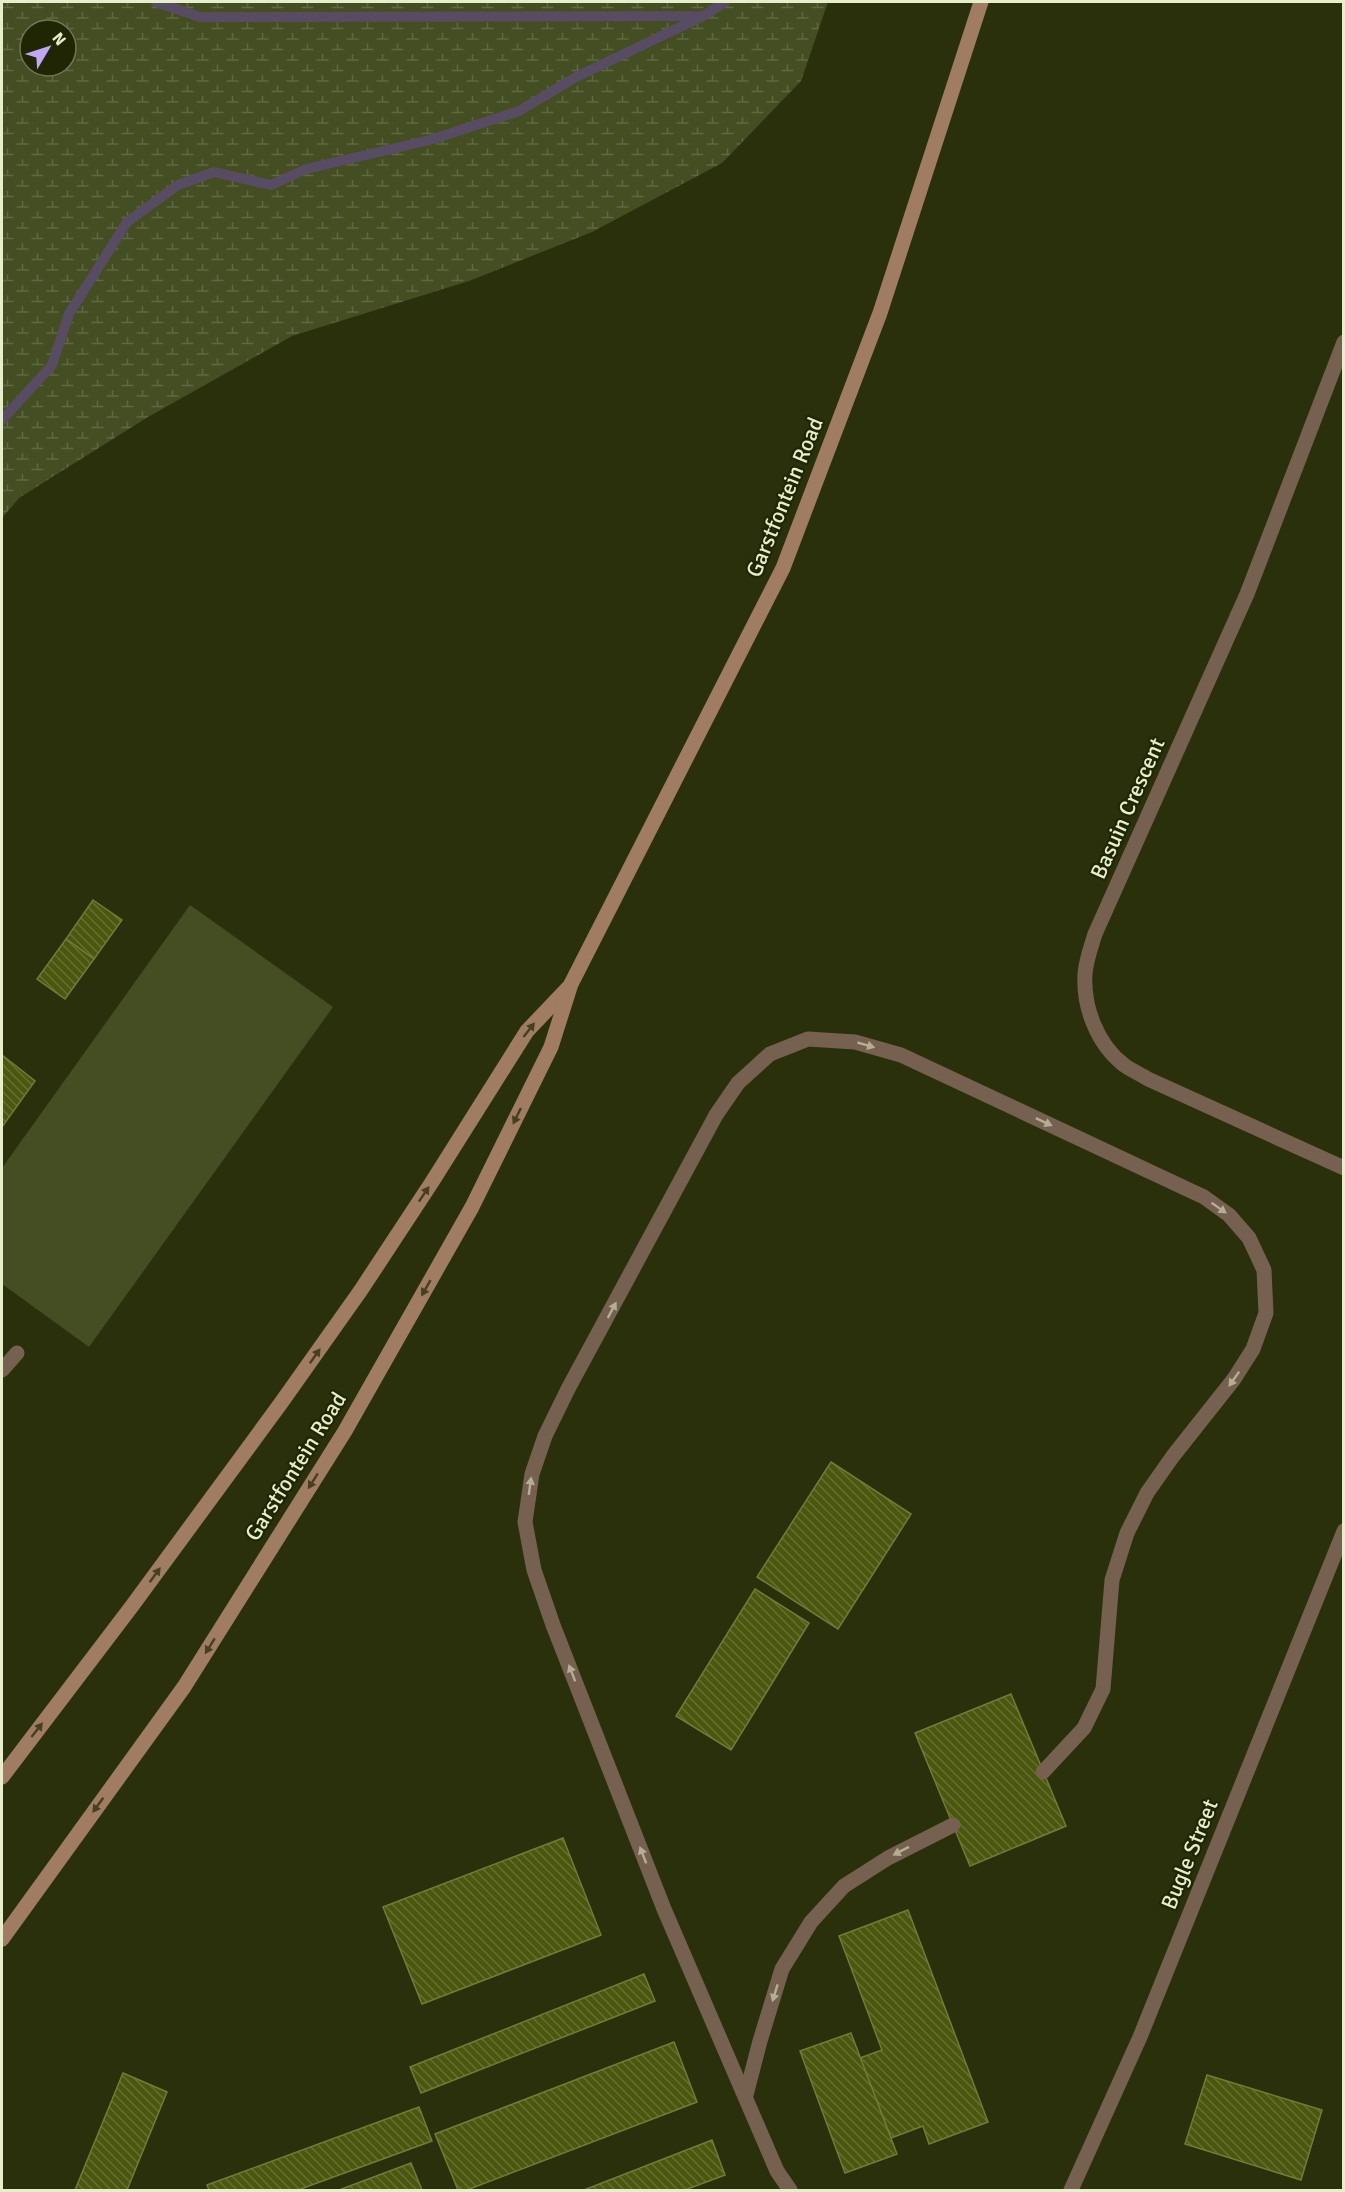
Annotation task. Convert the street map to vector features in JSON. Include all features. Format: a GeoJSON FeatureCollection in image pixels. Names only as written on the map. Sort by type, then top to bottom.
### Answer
{"type":"FeatureCollection","features":[{"type":"Feature","properties":{"kind":"main road","name":"Garstfontein Road"},"geometry":{"type":"LineString","coordinates":[[2,1939],[184,1687],[345,1431],[472,1207],[551,1047],[571,984],[783,568],[880,313],[981,2]]}},
{"type":"Feature","properties":{"kind":"main road","name":"Garstfontein Road"},"geometry":{"type":"LineString","coordinates":[[2,1777],[132,1606],[361,1290],[527,1030],[571,984]]}},
{"type":"Feature","properties":{"kind":"street","name":"Basuin Crescent"},"geometry":{"type":"LineString","coordinates":[[1344,342],[1341,359],[1247,594],[1095,934],[1085,972],[1085,996],[1090,1015],[1109,1050],[1124,1065],[1148,1079],[1344,1168]]}},
{"type":"Feature","properties":{"kind":"street"},"geometry":{"type":"LineString","coordinates":[[790,2190],[777,2170],[664,1909],[557,1636],[534,1570],[525,1522],[532,1474],[545,1436],[716,1115],[738,1083],[770,1054],[808,1039],[855,1042],[901,1055],[1204,1197],[1229,1215],[1249,1238],[1264,1270],[1266,1314],[1253,1349],[1234,1379],[1173,1456],[1142,1503],[1127,1533],[1112,1580],[1103,1689],[1084,1728],[1043,1772]]}},
{"type":"Feature","properties":{"kind":"street"},"geometry":{"type":"LineString","coordinates":[[2,1370],[17,1353]]}},
{"type":"Feature","properties":{"kind":"street","name":"Bugle Street"},"geometry":{"type":"LineString","coordinates":[[1071,2190],[1140,2037],[1344,1531]]}},
{"type":"Feature","properties":{"kind":"street"},"geometry":{"type":"LineString","coordinates":[[746,2095],[782,1969],[811,1922],[844,1886],[888,1858],[953,1825]]}},
{"type":"Feature","properties":{"kind":"street"},"geometry":{"type":"LineString","coordinates":[[777,2170],[778,2190]]}},
{"type":"Feature","properties":{"kind":"green space"},"geometry":{"type":"Polygon","coordinates":[[[2,2],[828,2],[801,81],[722,163],[592,232],[469,281],[292,336],[148,417],[19,498],[2,518],[2,2]]]}},
{"type":"Feature","properties":{"kind":"green space"},"geometry":{"type":"Polygon","coordinates":[[[190,905],[333,1007],[89,1347],[2,1284],[2,1168],[190,905]]]}},
{"type":"Feature","properties":{"kind":"building"},"geometry":{"type":"Polygon","coordinates":[[[93,900],[122,920],[94,959],[66,939],[93,900]]]}},
{"type":"Feature","properties":{"kind":"building"},"geometry":{"type":"Polygon","coordinates":[[[66,939],[94,959],[65,999],[37,979],[66,939]]]}},
{"type":"Feature","properties":{"kind":"building"},"geometry":{"type":"Polygon","coordinates":[[[2,1055],[35,1081],[2,1127],[2,1055]]]}},
{"type":"Feature","properties":{"kind":"building"},"geometry":{"type":"Polygon","coordinates":[[[831,1462],[911,1514],[838,1629],[757,1577],[831,1462]]]}},
{"type":"Feature","properties":{"kind":"building"},"geometry":{"type":"Polygon","coordinates":[[[755,1589],[809,1623],[731,1750],[676,1716],[755,1589]]]}},
{"type":"Feature","properties":{"kind":"building"},"geometry":{"type":"Polygon","coordinates":[[[1011,1694],[1066,1826],[970,1866],[915,1733],[1011,1694]]]}},
{"type":"Feature","properties":{"kind":"building"},"geometry":{"type":"Polygon","coordinates":[[[563,1838],[601,1935],[422,2004],[383,1907],[563,1838]]]}},
{"type":"Feature","properties":{"kind":"building"},"geometry":{"type":"Polygon","coordinates":[[[908,1910],[988,2122],[929,2144],[923,2126],[891,2138],[860,2058],[882,2050],[839,1936],[908,1910]]]}},
{"type":"Feature","properties":{"kind":"building"},"geometry":{"type":"Polygon","coordinates":[[[644,1974],[655,2001],[421,2093],[410,2067],[644,1974]]]}},
{"type":"Feature","properties":{"kind":"building"},"geometry":{"type":"Polygon","coordinates":[[[851,2033],[897,2154],[845,2173],[800,2051],[851,2033]]]}},
{"type":"Feature","properties":{"kind":"building"},"geometry":{"type":"Polygon","coordinates":[[[674,2042],[697,2102],[467,2190],[458,2190],[435,2134],[674,2042]]]}},
{"type":"Feature","properties":{"kind":"building"},"geometry":{"type":"Polygon","coordinates":[[[123,2073],[167,2092],[127,2190],[75,2190],[123,2073]]]}},
{"type":"Feature","properties":{"kind":"building"},"geometry":{"type":"Polygon","coordinates":[[[1207,2075],[1322,2110],[1301,2180],[1185,2144],[1207,2075]]]}},
{"type":"Feature","properties":{"kind":"building"},"geometry":{"type":"Polygon","coordinates":[[[419,2107],[432,2141],[298,2190],[209,2190],[207,2185],[419,2107]]]}},
{"type":"Feature","properties":{"kind":"building"},"geometry":{"type":"Polygon","coordinates":[[[712,2140],[725,2175],[685,2190],[584,2190],[712,2140]]]}},
{"type":"Feature","properties":{"kind":"building"},"geometry":{"type":"Polygon","coordinates":[[[411,2163],[422,2190],[339,2190],[411,2163]]]}},
{"type":"Feature","properties":{"kind":"waterway"},"geometry":{"type":"LineString","coordinates":[[156,2],[200,17],[703,16],[725,2]]}},
{"type":"Feature","properties":{"kind":"waterway"},"geometry":{"type":"LineString","coordinates":[[2,420],[52,365],[69,314],[127,222],[178,185],[214,172],[271,185],[306,169],[430,140],[519,111],[578,76],[703,16]]}}]}
